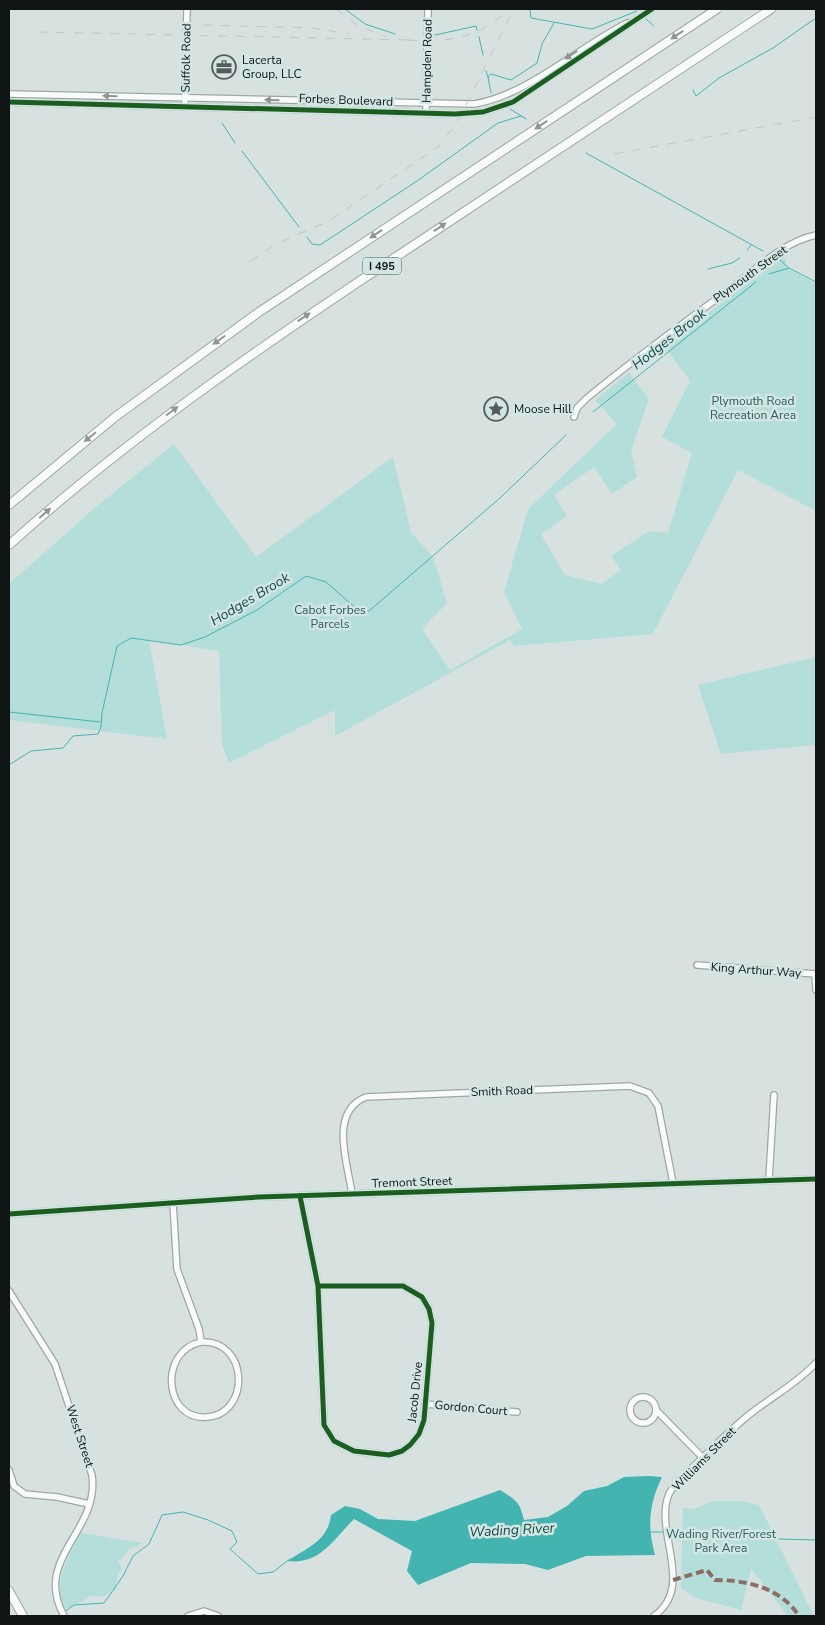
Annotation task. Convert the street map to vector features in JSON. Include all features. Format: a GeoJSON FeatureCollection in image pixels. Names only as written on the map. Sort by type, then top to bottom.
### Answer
{"type":"FeatureCollection","features":[{"type":"Feature","properties":{"kind":"highway","name":"I 495"},"geometry":{"type":"LineString","coordinates":[[9,505],[115,417],[237,327],[718,9]]}},
{"type":"Feature","properties":{"kind":"highway","name":"I 495"},"geometry":{"type":"LineString","coordinates":[[9,545],[64,497],[156,423],[268,342],[771,9]]}},
{"type":"Feature","properties":{"kind":"highway"},"geometry":{"type":"LineString","coordinates":[[9,1591],[23,1616]]}},
{"type":"Feature","properties":{"kind":"street","name":"Suffolk Road"},"geometry":{"type":"LineString","coordinates":[[185,106],[187,9]]}},
{"type":"Feature","properties":{"kind":"street","name":"Hampden Road"},"geometry":{"type":"LineString","coordinates":[[426,113],[428,9]]}},
{"type":"Feature","properties":{"kind":"street","name":"Forbes Boulevard"},"geometry":{"type":"LineString","coordinates":[[9,102],[463,114],[488,111],[513,102],[652,9]]}},
{"type":"Feature","properties":{"kind":"street","name":"Forbes Boulevard"},"geometry":{"type":"LineString","coordinates":[[9,94],[463,105],[483,103],[512,93],[600,37],[644,14]]}},
{"type":"Feature","properties":{"kind":"street"},"geometry":{"type":"LineString","coordinates":[[463,105],[463,114]]}},
{"type":"Feature","properties":{"kind":"street","name":"Plymouth Street"},"geometry":{"type":"LineString","coordinates":[[574,416],[577,408],[587,398],[680,325],[780,252],[800,239],[816,235]]}},
{"type":"Feature","properties":{"kind":"street","name":"King Arthur Way"},"geometry":{"type":"LineString","coordinates":[[696,965],[816,974]]}},
{"type":"Feature","properties":{"kind":"street"},"geometry":{"type":"LineString","coordinates":[[816,974],[816,990]]}},
{"type":"Feature","properties":{"kind":"street","name":"Smith Road"},"geometry":{"type":"LineString","coordinates":[[352,1194],[343,1124],[349,1109],[366,1097],[630,1086],[645,1090],[658,1106],[673,1184]]}},
{"type":"Feature","properties":{"kind":"street"},"geometry":{"type":"LineString","coordinates":[[769,1179],[774,1095]]}},
{"type":"Feature","properties":{"kind":"street","name":"Tremont Street"},"geometry":{"type":"LineString","coordinates":[[9,1214],[300,1196],[673,1184],[769,1179],[816,1179]]}},
{"type":"Feature","properties":{"kind":"street","name":"Jacob Drive"},"geometry":{"type":"LineString","coordinates":[[300,1196],[318,1286],[322,1416],[331,1437],[341,1446],[354,1451],[383,1456],[398,1453],[410,1445],[419,1434],[425,1404],[432,1322],[429,1309],[422,1298],[412,1289],[399,1285],[318,1286]]}},
{"type":"Feature","properties":{"kind":"street"},"geometry":{"type":"LineString","coordinates":[[172,1203],[177,1269],[198,1324],[201,1342]]}},
{"type":"Feature","properties":{"kind":"street","name":"West Street"},"geometry":{"type":"LineString","coordinates":[[9,1291],[48,1350],[63,1383],[92,1475],[93,1488],[89,1504],[74,1539],[56,1571],[55,1593],[64,1616]]}},
{"type":"Feature","properties":{"kind":"street"},"geometry":{"type":"LineString","coordinates":[[201,1342],[217,1344],[226,1349],[235,1362],[238,1373],[237,1389],[232,1404],[219,1414],[209,1417],[193,1416],[184,1410],[176,1402],[172,1386],[173,1366],[178,1356],[190,1345],[201,1342]]}},
{"type":"Feature","properties":{"kind":"street","name":"Williams Street"},"geometry":{"type":"LineString","coordinates":[[654,1616],[668,1603],[672,1590],[666,1510],[669,1494],[743,1420],[787,1389],[816,1363]]}},
{"type":"Feature","properties":{"kind":"street"},"geometry":{"type":"LineString","coordinates":[[657,1411],[652,1420],[644,1423],[636,1421],[630,1410],[636,1400],[644,1398],[652,1401],[657,1411],[703,1458]]}},
{"type":"Feature","properties":{"kind":"street","name":"Gordon Court"},"geometry":{"type":"LineString","coordinates":[[425,1404],[516,1412]]}},
{"type":"Feature","properties":{"kind":"street"},"geometry":{"type":"LineString","coordinates":[[9,1470],[14,1486],[25,1494],[57,1497],[89,1504]]}},
{"type":"Feature","properties":{"kind":"street"},"geometry":{"type":"LineString","coordinates":[[188,1616],[204,1611],[218,1616]]}},
{"type":"Feature","properties":{"kind":"green space","name":"Cabot Forbes Parcels"},"geometry":{"type":"Polygon","coordinates":[[[784,256],[787,268],[816,284],[816,511],[738,470],[653,634],[514,646],[510,640],[335,736],[335,710],[229,763],[222,745],[219,651],[149,640],[167,739],[9,720],[9,584],[97,506],[174,444],[256,557],[393,457],[411,532],[433,557],[447,603],[422,629],[450,670],[522,629],[504,592],[528,509],[617,424],[595,400],[629,373],[649,399],[631,451],[637,477],[612,494],[594,467],[554,495],[567,516],[541,534],[565,575],[602,584],[621,570],[611,556],[649,531],[668,533],[692,453],[662,437],[690,381],[664,346],[784,256]]]}},
{"type":"Feature","properties":{"kind":"green space"},"geometry":{"type":"Polygon","coordinates":[[[816,657],[816,745],[721,754],[698,685],[816,657]]]}},
{"type":"Feature","properties":{"kind":"green space","name":"Wading River/Forest Park Area"},"geometry":{"type":"Polygon","coordinates":[[[713,1501],[740,1501],[759,1505],[814,1616],[788,1616],[751,1569],[741,1610],[696,1598],[681,1588],[683,1508],[694,1509],[713,1501]]]}},
{"type":"Feature","properties":{"kind":"green space"},"geometry":{"type":"Polygon","coordinates":[[[81,1533],[143,1543],[127,1551],[122,1559],[118,1560],[122,1568],[117,1577],[116,1590],[103,1597],[90,1596],[82,1602],[65,1609],[61,1599],[61,1579],[67,1560],[81,1533]]]}},
{"type":"Feature","properties":{"kind":"water"},"geometry":{"type":"Polygon","coordinates":[[[624,1477],[662,1477],[654,1496],[650,1525],[655,1555],[586,1556],[548,1570],[525,1564],[471,1563],[418,1585],[407,1571],[412,1551],[354,1519],[332,1543],[317,1555],[298,1561],[287,1561],[309,1548],[321,1538],[326,1531],[331,1515],[345,1506],[360,1509],[378,1519],[415,1521],[500,1490],[516,1502],[521,1509],[524,1520],[548,1517],[567,1506],[584,1491],[607,1486],[624,1477]]]}},
{"type":"Feature","properties":{"kind":"waterway"},"geometry":{"type":"LineString","coordinates":[[345,9],[365,24],[395,34]]}},
{"type":"Feature","properties":{"kind":"waterway"},"geometry":{"type":"LineString","coordinates":[[530,9],[531,18],[592,29],[637,11]]}},
{"type":"Feature","properties":{"kind":"waterway"},"geometry":{"type":"LineString","coordinates":[[693,90],[696,96],[719,78],[773,48],[816,18]]}},
{"type":"Feature","properties":{"kind":"waterway"},"geometry":{"type":"LineString","coordinates":[[646,19],[654,26]]}},
{"type":"Feature","properties":{"kind":"waterway"},"geometry":{"type":"LineString","coordinates":[[491,93],[488,77],[491,74],[511,80],[537,63],[542,44],[554,23]]}},
{"type":"Feature","properties":{"kind":"waterway"},"geometry":{"type":"LineString","coordinates":[[435,35],[476,26],[477,30]]}},
{"type":"Feature","properties":{"kind":"waterway"},"geometry":{"type":"LineString","coordinates":[[479,37],[483,55]]}},
{"type":"Feature","properties":{"kind":"waterway"},"geometry":{"type":"LineString","coordinates":[[486,71],[488,77]]}},
{"type":"Feature","properties":{"kind":"waterway"},"geometry":{"type":"LineString","coordinates":[[510,109],[526,119]]}},
{"type":"Feature","properties":{"kind":"waterway"},"geometry":{"type":"LineString","coordinates":[[307,237],[312,244],[320,245],[417,181],[498,123],[521,116]]}},
{"type":"Feature","properties":{"kind":"waterway"},"geometry":{"type":"LineString","coordinates":[[222,123],[235,143]]}},
{"type":"Feature","properties":{"kind":"waterway"},"geometry":{"type":"LineString","coordinates":[[242,151],[299,227]]}},
{"type":"Feature","properties":{"kind":"waterway"},"geometry":{"type":"LineString","coordinates":[[586,153],[763,251]]}},
{"type":"Feature","properties":{"kind":"waterway"},"geometry":{"type":"LineString","coordinates":[[747,250],[751,245]]}},
{"type":"Feature","properties":{"kind":"waterway"},"geometry":{"type":"LineString","coordinates":[[708,269],[732,263],[740,258]]}},
{"type":"Feature","properties":{"kind":"waterway"},"geometry":{"type":"LineString","coordinates":[[780,260],[789,268]]}},
{"type":"Feature","properties":{"kind":"waterway","name":"Hodges Brook"},"geometry":{"type":"LineString","coordinates":[[769,274],[789,268],[816,282]]}},
{"type":"Feature","properties":{"kind":"waterway","name":"Hodges Brook"},"geometry":{"type":"LineString","coordinates":[[593,412],[756,282]]}},
{"type":"Feature","properties":{"kind":"waterway","name":"Hodges Brook"},"geometry":{"type":"LineString","coordinates":[[9,765],[31,751],[63,748],[73,736],[98,734],[117,646],[131,638],[181,645],[205,637],[257,610],[306,576],[326,582],[359,611],[369,611],[500,498],[566,435]]}},
{"type":"Feature","properties":{"kind":"waterway"},"geometry":{"type":"LineString","coordinates":[[9,712],[100,722]]}},
{"type":"Feature","properties":{"kind":"waterway","name":"Wading River"},"geometry":{"type":"LineString","coordinates":[[64,1612],[74,1605],[104,1603],[123,1576],[133,1556],[149,1544],[162,1515],[183,1512],[208,1520],[232,1531],[237,1542],[230,1549],[258,1574],[273,1572],[290,1559]]}},
{"type":"Feature","properties":{"kind":"waterway"},"geometry":{"type":"LineString","coordinates":[[650,1532],[666,1532]]}},
{"type":"Feature","properties":{"kind":"waterway","name":"Wading River"},"geometry":{"type":"LineString","coordinates":[[670,1532],[742,1538],[816,1540]]}},
{"type":"Feature","properties":{"kind":"railway"},"geometry":{"type":"LineString","coordinates":[[336,9],[358,26],[385,36]]}},
{"type":"Feature","properties":{"kind":"railway"},"geometry":{"type":"LineString","coordinates":[[408,40],[436,40],[462,36],[487,26],[509,9]]}},
{"type":"Feature","properties":{"kind":"railway"},"geometry":{"type":"LineString","coordinates":[[251,261],[276,244],[329,221],[439,146],[458,121],[514,9]]}},
{"type":"Feature","properties":{"kind":"railway"},"geometry":{"type":"LineString","coordinates":[[203,25],[312,28],[349,34]]}},
{"type":"Feature","properties":{"kind":"railway"},"geometry":{"type":"LineString","coordinates":[[38,32],[413,40]]}},
{"type":"Feature","properties":{"kind":"railway"},"geometry":{"type":"LineString","coordinates":[[614,154],[816,117]]}},
{"type":"Feature","properties":{"kind":"marked path"},"geometry":{"type":"LineString","coordinates":[[673,1580],[707,1570],[715,1580],[751,1584],[773,1592],[792,1606],[799,1616]]}},
{"type":"Feature","properties":{"kind":"cycle path"},"geometry":{"type":"LineString","coordinates":[[9,102],[455,114],[483,112],[513,102],[652,9]]}},
{"type":"Feature","properties":{"kind":"cycle path"},"geometry":{"type":"LineString","coordinates":[[9,1214],[259,1197],[816,1179]]}},
{"type":"Feature","properties":{"kind":"cycle path"},"geometry":{"type":"LineString","coordinates":[[300,1196],[318,1286],[324,1425],[334,1441],[354,1451],[389,1455],[402,1451],[419,1434],[424,1420],[432,1323],[429,1309],[422,1297],[403,1286],[318,1286]]}},
{"type":"Feature","properties":{"kind":"place","name":"Lacerta Group, LLC"},"geometry":{"type":"Point","coordinates":[224,67]}},
{"type":"Feature","properties":{"kind":"place","name":"Moose Hill"},"geometry":{"type":"Point","coordinates":[496,409]}},
{"type":"Feature","properties":{"kind":"park label","name":"Plymouth Road Recreation Area"},"geometry":{"type":"Point","coordinates":[753,408]}}]}
